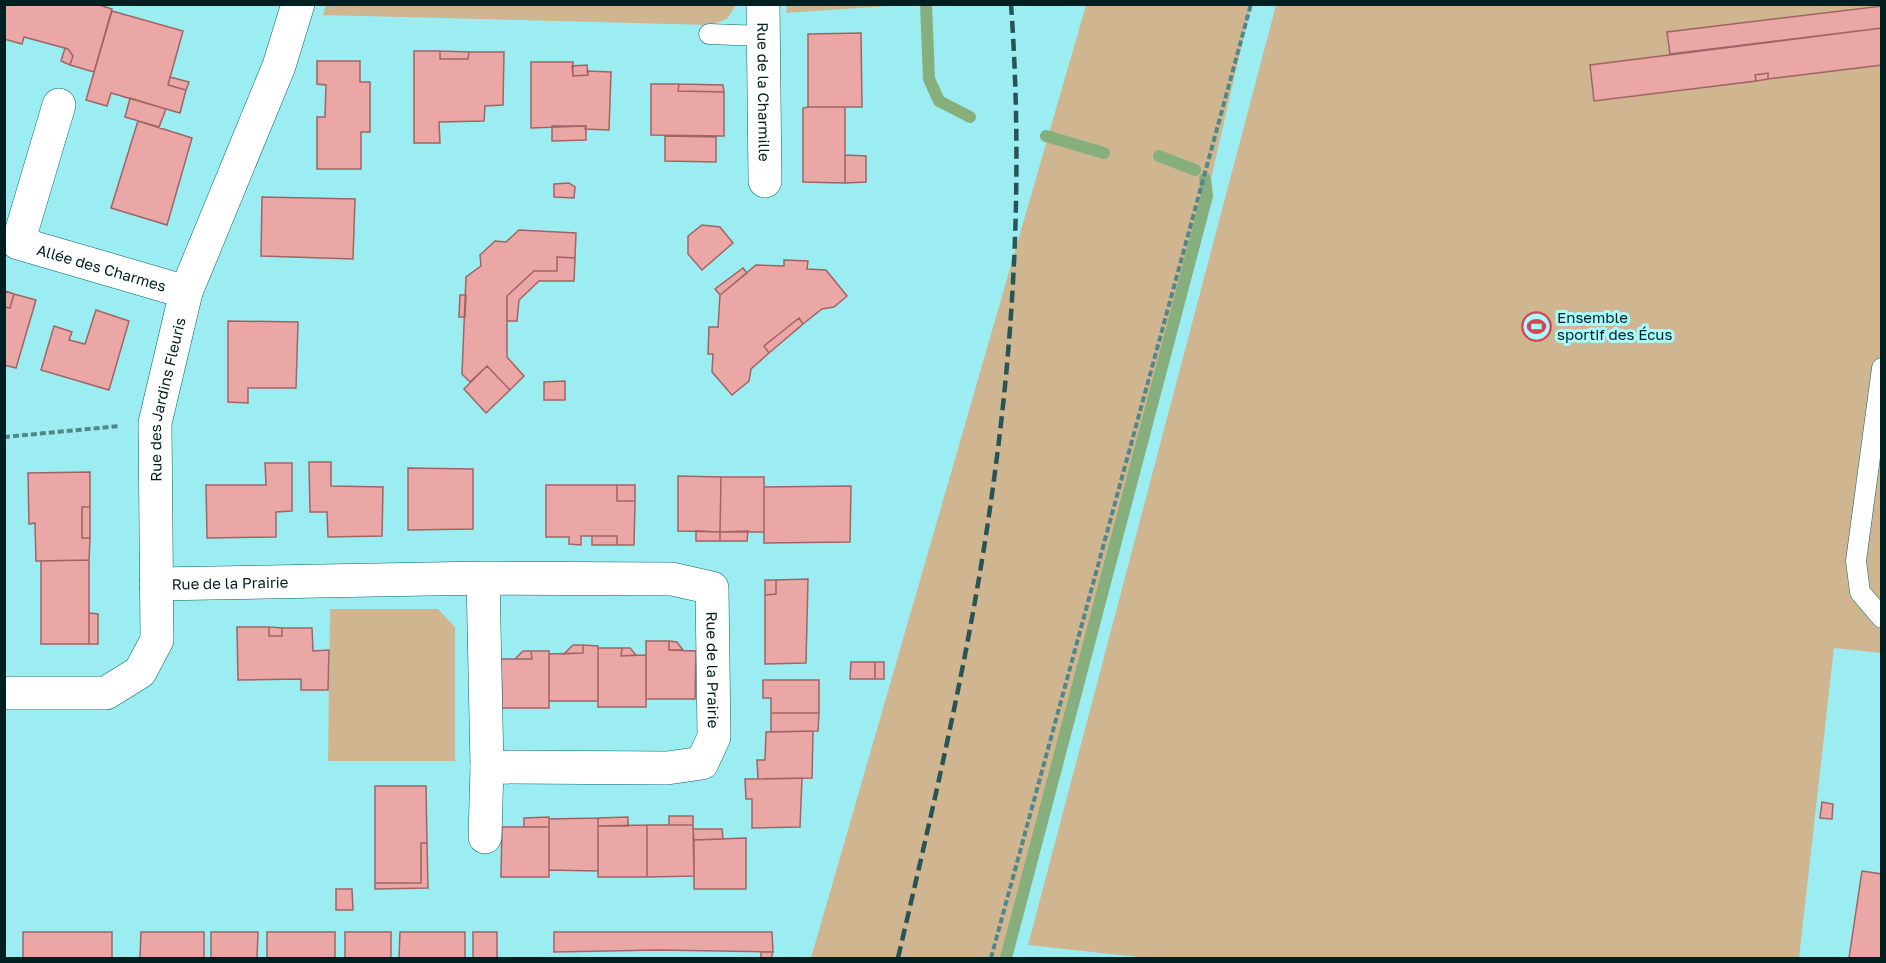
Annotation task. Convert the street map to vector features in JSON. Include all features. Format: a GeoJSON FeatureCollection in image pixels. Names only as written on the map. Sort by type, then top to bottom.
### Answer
{"type":"FeatureCollection","features":[{"type":"Feature","properties":{"kind":"street","name":"Rue des Jardins Fleuris"},"geometry":{"type":"LineString","coordinates":[[4,693],[106,693],[140,672],[157,640],[156,423],[186,291],[279,66],[298,4]]}},
{"type":"Feature","properties":{"kind":"street","name":"Rue de la Charmille"},"geometry":{"type":"LineString","coordinates":[[763,20],[765,181]]}},
{"type":"Feature","properties":{"kind":"street","name":"Allée des Charmes"},"geometry":{"type":"LineString","coordinates":[[59,105],[18,243],[186,291]]}},
{"type":"Feature","properties":{"kind":"street","name":"Rue de la Prairie"},"geometry":{"type":"LineString","coordinates":[[156,584],[483,578],[672,579],[712,588],[714,737],[702,763],[667,768],[487,767]]}},
{"type":"Feature","properties":{"kind":"street"},"geometry":{"type":"LineString","coordinates":[[483,578],[487,767],[485,837]]}},
{"type":"Feature","properties":{"kind":"lane"},"geometry":{"type":"LineString","coordinates":[[709,34],[763,20]]}},
{"type":"Feature","properties":{"kind":"lane"},"geometry":{"type":"LineString","coordinates":[[1881,368],[1856,561],[1860,592],[1881,618]]}},
{"type":"Feature","properties":{"kind":"path"},"geometry":{"type":"LineString","coordinates":[[991,958],[1251,4]]}},
{"type":"Feature","properties":{"kind":"path"},"geometry":{"type":"LineString","coordinates":[[4,437],[156,423]]}},
{"type":"Feature","properties":{"kind":"shaded area"},"geometry":{"type":"Polygon","coordinates":[[[326,4],[736,5],[727,19],[710,25],[323,15],[326,4]]]}},
{"type":"Feature","properties":{"kind":"shaded area"},"geometry":{"type":"Polygon","coordinates":[[[787,4],[902,5],[786,13],[787,4]]]}},
{"type":"Feature","properties":{"kind":"shaded area"},"geometry":{"type":"Polygon","coordinates":[[[1086,5],[1251,5],[1207,196],[1006,958],[811,958],[1086,5]]]}},
{"type":"Feature","properties":{"kind":"shaded area","name":"Ensemble sportif des Écus"},"geometry":{"type":"Polygon","coordinates":[[[1276,5],[1881,5],[1881,653],[1834,648],[1799,958],[1147,958],[1028,945],[1276,5]]]}},
{"type":"Feature","properties":{"kind":"shaded area"},"geometry":{"type":"Polygon","coordinates":[[[330,609],[438,609],[455,627],[455,761],[328,761],[330,609]]]}},
{"type":"Feature","properties":{"kind":"building"},"geometry":{"type":"Polygon","coordinates":[[[4,4],[96,4],[112,9],[94,72],[70,65],[73,56],[68,49],[24,37],[22,44],[4,39],[4,4]]]}},
{"type":"Feature","properties":{"kind":"building"},"geometry":{"type":"Polygon","coordinates":[[[1882,6],[1882,28],[1670,54],[1667,32],[1882,6]]]}},
{"type":"Feature","properties":{"kind":"building"},"geometry":{"type":"Polygon","coordinates":[[[112,11],[183,31],[168,85],[186,90],[180,113],[111,93],[107,106],[86,100],[112,11]]]}},
{"type":"Feature","properties":{"kind":"building"},"geometry":{"type":"Polygon","coordinates":[[[1882,28],[1882,65],[1768,79],[1768,73],[1755,75],[1756,81],[1594,101],[1590,65],[1882,28]]]}},
{"type":"Feature","properties":{"kind":"building"},"geometry":{"type":"Polygon","coordinates":[[[861,33],[862,107],[808,107],[808,34],[861,33]]]}},
{"type":"Feature","properties":{"kind":"building"},"geometry":{"type":"Polygon","coordinates":[[[65,48],[73,56],[70,65],[61,61],[65,48]]]}},
{"type":"Feature","properties":{"kind":"building"},"geometry":{"type":"Polygon","coordinates":[[[414,51],[440,51],[440,59],[468,59],[469,52],[504,52],[503,105],[485,106],[484,121],[439,122],[440,143],[414,143],[414,51]]]}},
{"type":"Feature","properties":{"kind":"building"},"geometry":{"type":"Polygon","coordinates":[[[440,51],[469,52],[468,59],[440,59],[440,51]]]}},
{"type":"Feature","properties":{"kind":"building"},"geometry":{"type":"Polygon","coordinates":[[[317,61],[360,61],[360,82],[370,82],[370,132],[361,132],[361,169],[317,169],[317,117],[325,117],[326,85],[317,84],[317,61]]]}},
{"type":"Feature","properties":{"kind":"building"},"geometry":{"type":"Polygon","coordinates":[[[531,62],[573,62],[573,76],[588,75],[587,71],[611,72],[609,130],[585,129],[586,126],[531,128],[531,62]]]}},
{"type":"Feature","properties":{"kind":"building"},"geometry":{"type":"Polygon","coordinates":[[[587,65],[588,75],[573,76],[572,66],[587,65]]]}},
{"type":"Feature","properties":{"kind":"building"},"geometry":{"type":"Polygon","coordinates":[[[1768,73],[1768,79],[1756,81],[1755,75],[1768,73]]]}},
{"type":"Feature","properties":{"kind":"building"},"geometry":{"type":"Polygon","coordinates":[[[170,77],[189,82],[186,90],[168,85],[170,77]]]}},
{"type":"Feature","properties":{"kind":"building"},"geometry":{"type":"Polygon","coordinates":[[[651,84],[679,84],[678,91],[724,92],[724,136],[651,135],[651,84]]]}},
{"type":"Feature","properties":{"kind":"building"},"geometry":{"type":"Polygon","coordinates":[[[679,84],[723,85],[724,92],[678,91],[679,84]]]}},
{"type":"Feature","properties":{"kind":"building"},"geometry":{"type":"Polygon","coordinates":[[[130,98],[166,109],[159,127],[125,117],[130,98]]]}},
{"type":"Feature","properties":{"kind":"building"},"geometry":{"type":"Polygon","coordinates":[[[845,107],[845,183],[803,182],[803,108],[845,107]]]}},
{"type":"Feature","properties":{"kind":"building"},"geometry":{"type":"Polygon","coordinates":[[[138,121],[192,138],[167,225],[111,208],[138,121]]]}},
{"type":"Feature","properties":{"kind":"building"},"geometry":{"type":"Polygon","coordinates":[[[552,126],[586,126],[586,140],[552,141],[552,126]]]}},
{"type":"Feature","properties":{"kind":"building"},"geometry":{"type":"Polygon","coordinates":[[[665,136],[716,137],[716,162],[665,161],[665,136]]]}},
{"type":"Feature","properties":{"kind":"building"},"geometry":{"type":"Polygon","coordinates":[[[845,155],[866,156],[866,182],[845,183],[845,155]]]}},
{"type":"Feature","properties":{"kind":"building"},"geometry":{"type":"Polygon","coordinates":[[[569,183],[575,187],[574,198],[554,197],[554,184],[569,183]]]}},
{"type":"Feature","properties":{"kind":"building"},"geometry":{"type":"Polygon","coordinates":[[[262,197],[355,199],[353,259],[261,256],[262,197]]]}},
{"type":"Feature","properties":{"kind":"building"},"geometry":{"type":"Polygon","coordinates":[[[702,225],[720,227],[733,243],[702,270],[688,254],[688,236],[702,225]]]}},
{"type":"Feature","properties":{"kind":"building"},"geometry":{"type":"Polygon","coordinates":[[[519,230],[576,233],[575,258],[557,257],[557,271],[534,271],[507,296],[507,357],[524,376],[510,390],[487,366],[470,382],[462,374],[466,277],[481,266],[480,255],[495,241],[506,242],[519,230]]]}},
{"type":"Feature","properties":{"kind":"building"},"geometry":{"type":"Polygon","coordinates":[[[557,257],[575,258],[574,281],[539,281],[519,300],[517,321],[507,321],[507,296],[534,271],[557,271],[557,257]]]}},
{"type":"Feature","properties":{"kind":"building"},"geometry":{"type":"Polygon","coordinates":[[[784,260],[808,261],[807,269],[826,270],[847,296],[834,307],[822,309],[803,324],[799,318],[764,346],[769,353],[751,369],[749,381],[732,395],[712,372],[713,354],[708,354],[709,327],[718,327],[720,295],[756,265],[784,266],[784,260]]]}},
{"type":"Feature","properties":{"kind":"building"},"geometry":{"type":"Polygon","coordinates":[[[743,268],[747,273],[720,295],[715,289],[743,268]]]}},
{"type":"Feature","properties":{"kind":"building"},"geometry":{"type":"Polygon","coordinates":[[[5,291],[14,294],[10,308],[4,307],[5,291]]]}},
{"type":"Feature","properties":{"kind":"building"},"geometry":{"type":"Polygon","coordinates":[[[14,294],[36,300],[16,368],[4,365],[4,307],[10,308],[14,294]]]}},
{"type":"Feature","properties":{"kind":"building"},"geometry":{"type":"Polygon","coordinates":[[[460,295],[466,295],[465,317],[459,317],[460,295]]]}},
{"type":"Feature","properties":{"kind":"building"},"geometry":{"type":"Polygon","coordinates":[[[96,310],[129,321],[109,390],[41,370],[54,326],[72,332],[69,340],[85,344],[96,310]]]}},
{"type":"Feature","properties":{"kind":"building"},"geometry":{"type":"Polygon","coordinates":[[[799,318],[803,324],[769,353],[764,346],[799,318]]]}},
{"type":"Feature","properties":{"kind":"building"},"geometry":{"type":"Polygon","coordinates":[[[228,321],[298,322],[296,388],[248,388],[248,403],[228,402],[228,321]]]}},
{"type":"Feature","properties":{"kind":"building"},"geometry":{"type":"Polygon","coordinates":[[[487,366],[510,390],[486,413],[464,389],[487,366]]]}},
{"type":"Feature","properties":{"kind":"building"},"geometry":{"type":"Polygon","coordinates":[[[565,381],[565,400],[544,400],[544,382],[565,381]]]}},
{"type":"Feature","properties":{"kind":"building"},"geometry":{"type":"Polygon","coordinates":[[[309,462],[331,462],[331,486],[383,487],[382,536],[328,537],[327,512],[310,512],[309,462]]]}},
{"type":"Feature","properties":{"kind":"building"},"geometry":{"type":"Polygon","coordinates":[[[265,463],[292,463],[292,511],[276,512],[276,537],[207,538],[206,485],[266,485],[265,463]]]}},
{"type":"Feature","properties":{"kind":"building"},"geometry":{"type":"Polygon","coordinates":[[[408,468],[473,469],[473,529],[408,530],[408,468]]]}},
{"type":"Feature","properties":{"kind":"building"},"geometry":{"type":"Polygon","coordinates":[[[90,472],[90,507],[82,507],[82,538],[90,538],[89,560],[36,561],[35,523],[29,524],[28,473],[90,472]]]}},
{"type":"Feature","properties":{"kind":"building"},"geometry":{"type":"Polygon","coordinates":[[[678,476],[721,477],[720,532],[678,531],[678,476]]]}},
{"type":"Feature","properties":{"kind":"building"},"geometry":{"type":"Polygon","coordinates":[[[721,477],[764,477],[764,532],[720,532],[721,477]]]}},
{"type":"Feature","properties":{"kind":"building"},"geometry":{"type":"Polygon","coordinates":[[[546,485],[617,485],[617,501],[635,501],[634,545],[617,545],[617,536],[581,536],[581,545],[569,544],[569,537],[546,537],[546,485]]]}},
{"type":"Feature","properties":{"kind":"building"},"geometry":{"type":"Polygon","coordinates":[[[617,485],[635,485],[635,501],[617,501],[617,485]]]}},
{"type":"Feature","properties":{"kind":"building"},"geometry":{"type":"Polygon","coordinates":[[[851,486],[850,542],[764,543],[764,487],[851,486]]]}},
{"type":"Feature","properties":{"kind":"building"},"geometry":{"type":"Polygon","coordinates":[[[82,507],[90,507],[90,538],[82,538],[82,507]]]}},
{"type":"Feature","properties":{"kind":"building"},"geometry":{"type":"Polygon","coordinates":[[[696,531],[720,532],[720,541],[696,541],[696,531]]]}},
{"type":"Feature","properties":{"kind":"building"},"geometry":{"type":"Polygon","coordinates":[[[748,531],[747,541],[720,541],[720,532],[748,531]]]}},
{"type":"Feature","properties":{"kind":"building"},"geometry":{"type":"Polygon","coordinates":[[[592,536],[617,536],[617,545],[592,545],[592,536]]]}},
{"type":"Feature","properties":{"kind":"building"},"geometry":{"type":"Polygon","coordinates":[[[89,560],[89,644],[41,644],[41,561],[89,560]]]}},
{"type":"Feature","properties":{"kind":"building"},"geometry":{"type":"Polygon","coordinates":[[[808,579],[806,663],[765,664],[765,595],[776,594],[776,580],[808,579]]]}},
{"type":"Feature","properties":{"kind":"building"},"geometry":{"type":"Polygon","coordinates":[[[765,580],[776,580],[776,594],[765,595],[765,580]]]}},
{"type":"Feature","properties":{"kind":"building"},"geometry":{"type":"Polygon","coordinates":[[[89,613],[98,614],[98,644],[89,644],[89,613]]]}},
{"type":"Feature","properties":{"kind":"building"},"geometry":{"type":"Polygon","coordinates":[[[237,627],[269,627],[269,636],[282,636],[282,628],[312,628],[313,651],[329,650],[328,690],[301,690],[301,679],[238,680],[237,627]]]}},
{"type":"Feature","properties":{"kind":"building"},"geometry":{"type":"Polygon","coordinates":[[[269,627],[282,628],[282,636],[269,636],[269,627]]]}},
{"type":"Feature","properties":{"kind":"building"},"geometry":{"type":"Polygon","coordinates":[[[646,641],[669,641],[669,650],[696,651],[695,699],[646,699],[646,641]]]}},
{"type":"Feature","properties":{"kind":"building"},"geometry":{"type":"Polygon","coordinates":[[[669,641],[677,642],[683,650],[669,650],[669,641]]]}},
{"type":"Feature","properties":{"kind":"building"},"geometry":{"type":"Polygon","coordinates":[[[573,645],[583,645],[583,653],[564,654],[573,645]]]}},
{"type":"Feature","properties":{"kind":"building"},"geometry":{"type":"Polygon","coordinates":[[[583,645],[598,646],[598,701],[549,701],[549,654],[583,653],[583,645]]]}},
{"type":"Feature","properties":{"kind":"building"},"geometry":{"type":"Polygon","coordinates":[[[598,648],[622,648],[621,656],[646,655],[646,707],[598,707],[598,648]]]}},
{"type":"Feature","properties":{"kind":"building"},"geometry":{"type":"Polygon","coordinates":[[[622,648],[630,648],[636,655],[621,656],[622,648]]]}},
{"type":"Feature","properties":{"kind":"building"},"geometry":{"type":"Polygon","coordinates":[[[523,651],[531,651],[532,659],[515,659],[523,651]]]}},
{"type":"Feature","properties":{"kind":"building"},"geometry":{"type":"Polygon","coordinates":[[[531,651],[549,651],[549,708],[502,708],[501,659],[532,659],[531,651]]]}},
{"type":"Feature","properties":{"kind":"building"},"geometry":{"type":"Polygon","coordinates":[[[851,662],[875,662],[875,679],[850,679],[851,662]]]}},
{"type":"Feature","properties":{"kind":"building"},"geometry":{"type":"Polygon","coordinates":[[[875,662],[884,662],[884,679],[875,679],[875,662]]]}},
{"type":"Feature","properties":{"kind":"building"},"geometry":{"type":"Polygon","coordinates":[[[763,680],[819,680],[819,713],[771,713],[771,698],[763,698],[763,680]]]}},
{"type":"Feature","properties":{"kind":"building"},"geometry":{"type":"Polygon","coordinates":[[[771,713],[819,713],[818,731],[771,732],[771,713]]]}},
{"type":"Feature","properties":{"kind":"building"},"geometry":{"type":"Polygon","coordinates":[[[813,731],[812,778],[758,779],[757,760],[765,760],[766,732],[813,731]]]}},
{"type":"Feature","properties":{"kind":"building"},"geometry":{"type":"Polygon","coordinates":[[[802,778],[800,827],[752,828],[752,799],[746,799],[745,779],[802,778]]]}},
{"type":"Feature","properties":{"kind":"building"},"geometry":{"type":"Polygon","coordinates":[[[375,786],[426,786],[427,843],[421,843],[421,883],[375,883],[375,786]]]}},
{"type":"Feature","properties":{"kind":"building"},"geometry":{"type":"Polygon","coordinates":[[[1822,802],[1833,804],[1832,819],[1820,818],[1822,802]]]}},
{"type":"Feature","properties":{"kind":"building"},"geometry":{"type":"Polygon","coordinates":[[[669,816],[693,816],[693,825],[669,825],[669,816]]]}},
{"type":"Feature","properties":{"kind":"building"},"geometry":{"type":"Polygon","coordinates":[[[549,817],[549,827],[524,827],[524,818],[549,817]]]}},
{"type":"Feature","properties":{"kind":"building"},"geometry":{"type":"Polygon","coordinates":[[[628,817],[628,826],[598,826],[598,818],[628,817]]]}},
{"type":"Feature","properties":{"kind":"building"},"geometry":{"type":"Polygon","coordinates":[[[598,818],[598,871],[549,870],[549,819],[598,818]]]}},
{"type":"Feature","properties":{"kind":"building"},"geometry":{"type":"Polygon","coordinates":[[[647,825],[693,825],[694,876],[647,877],[647,825]]]}},
{"type":"Feature","properties":{"kind":"building"},"geometry":{"type":"Polygon","coordinates":[[[647,825],[647,877],[598,877],[598,826],[647,825]]]}},
{"type":"Feature","properties":{"kind":"building"},"geometry":{"type":"Polygon","coordinates":[[[502,827],[549,827],[549,877],[501,877],[502,827]]]}},
{"type":"Feature","properties":{"kind":"building"},"geometry":{"type":"Polygon","coordinates":[[[693,829],[722,829],[723,839],[694,840],[693,829]]]}},
{"type":"Feature","properties":{"kind":"building"},"geometry":{"type":"Polygon","coordinates":[[[746,838],[746,889],[694,889],[694,840],[746,838]]]}},
{"type":"Feature","properties":{"kind":"building"},"geometry":{"type":"Polygon","coordinates":[[[421,843],[427,843],[428,888],[375,889],[375,883],[421,883],[421,843]]]}},
{"type":"Feature","properties":{"kind":"building"},"geometry":{"type":"Polygon","coordinates":[[[1862,871],[1882,874],[1882,958],[1849,958],[1862,871]]]}},
{"type":"Feature","properties":{"kind":"building"},"geometry":{"type":"Polygon","coordinates":[[[336,889],[352,889],[353,910],[336,910],[336,889]]]}},
{"type":"Feature","properties":{"kind":"building"},"geometry":{"type":"Polygon","coordinates":[[[23,932],[112,932],[112,958],[23,958],[23,932]]]}},
{"type":"Feature","properties":{"kind":"building"},"geometry":{"type":"Polygon","coordinates":[[[141,932],[204,932],[204,958],[140,958],[141,932]]]}},
{"type":"Feature","properties":{"kind":"building"},"geometry":{"type":"Polygon","coordinates":[[[211,932],[258,932],[257,958],[211,958],[211,932]]]}},
{"type":"Feature","properties":{"kind":"building"},"geometry":{"type":"Polygon","coordinates":[[[267,932],[335,932],[335,958],[267,958],[267,932]]]}},
{"type":"Feature","properties":{"kind":"building"},"geometry":{"type":"Polygon","coordinates":[[[345,932],[391,932],[391,958],[345,958],[345,932]]]}},
{"type":"Feature","properties":{"kind":"building"},"geometry":{"type":"Polygon","coordinates":[[[400,932],[465,932],[465,958],[399,958],[400,932]]]}},
{"type":"Feature","properties":{"kind":"building"},"geometry":{"type":"Polygon","coordinates":[[[473,932],[497,932],[497,958],[473,958],[473,932]]]}},
{"type":"Feature","properties":{"kind":"building"},"geometry":{"type":"Polygon","coordinates":[[[554,932],[772,932],[773,952],[659,950],[554,952],[554,932]]]}},
{"type":"Feature","properties":{"kind":"building"},"geometry":{"type":"Polygon","coordinates":[[[761,952],[773,952],[771,958],[761,958],[761,952]]]}},
{"type":"Feature","properties":{"kind":"waterway"},"geometry":{"type":"LineString","coordinates":[[926,4],[929,79],[939,101],[970,117]]}},
{"type":"Feature","properties":{"kind":"waterway"},"geometry":{"type":"LineString","coordinates":[[1046,136],[1104,153]]}},
{"type":"Feature","properties":{"kind":"waterway"},"geometry":{"type":"LineString","coordinates":[[1159,156],[1195,170]]}},
{"type":"Feature","properties":{"kind":"waterway"},"geometry":{"type":"LineString","coordinates":[[1006,958],[1207,196],[1205,179]]}},
{"type":"Feature","properties":{"kind":"railway"},"geometry":{"type":"LineString","coordinates":[[898,958],[966,651],[987,526],[1003,407],[1015,234],[1016,119],[1011,4]]}},
{"type":"Feature","properties":{"kind":"place","name":"Ensemble sportif des Écus"},"geometry":{"type":"Point","coordinates":[1536,326]}}]}
